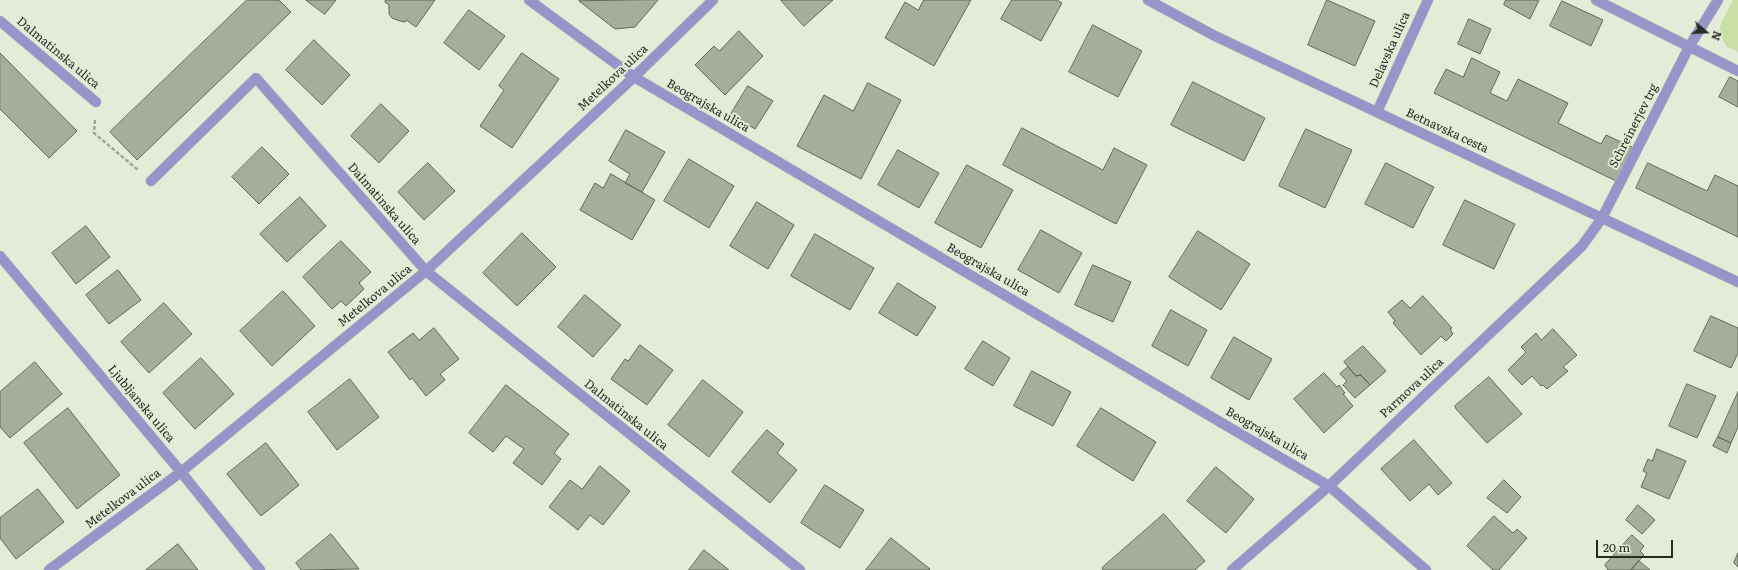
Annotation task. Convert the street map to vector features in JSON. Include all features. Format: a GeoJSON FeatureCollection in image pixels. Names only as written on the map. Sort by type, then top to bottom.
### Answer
{"type":"FeatureCollection","features":[{"type":"Feature","properties":{"kind":"street","name":"Beograjska ulica"},"geometry":{"type":"LineString","coordinates":[[529,0],[634,77],[1329,486],[1426,570]]}},
{"type":"Feature","properties":{"kind":"street","name":"Metelkova ulica"},"geometry":{"type":"LineString","coordinates":[[49,570],[181,472],[426,272],[634,77],[713,0]]}},
{"type":"Feature","properties":{"kind":"street","name":"Betnavska cesta"},"geometry":{"type":"LineString","coordinates":[[1148,0],[1215,36],[1738,282]]}},
{"type":"Feature","properties":{"kind":"street","name":"Delavska ulica"},"geometry":{"type":"LineString","coordinates":[[1377,112],[1428,0]]}},
{"type":"Feature","properties":{"kind":"street"},"geometry":{"type":"LineString","coordinates":[[1596,0],[1738,71]]}},
{"type":"Feature","properties":{"kind":"street","name":"Schreinerjev trg"},"geometry":{"type":"LineString","coordinates":[[1602,218],[1689,47],[1718,0]]}},
{"type":"Feature","properties":{"kind":"street","name":"Dalmatinska ulica"},"geometry":{"type":"LineString","coordinates":[[0,22],[96,102]]}},
{"type":"Feature","properties":{"kind":"street","name":"Dalmatinska ulica"},"geometry":{"type":"LineString","coordinates":[[151,181],[256,78],[426,272],[800,570]]}},
{"type":"Feature","properties":{"kind":"street","name":"Parmova ulica"},"geometry":{"type":"LineString","coordinates":[[1232,570],[1329,486],[1582,246],[1602,218]]}},
{"type":"Feature","properties":{"kind":"street","name":"Ljubljanska ulica"},"geometry":{"type":"LineString","coordinates":[[1,260],[181,472],[260,570]]}},
{"type":"Feature","properties":{"kind":"path","name":"Dalmatinska ulica"},"geometry":{"type":"LineString","coordinates":[[96,102],[94,134],[151,181]]}},
{"type":"Feature","properties":{"kind":"green space"},"geometry":{"type":"Polygon","coordinates":[[[1733,0],[1738,0],[1738,52],[1726,46],[1719,31],[1721,23],[1733,0]]]}},
{"type":"Feature","properties":{"kind":"building"},"geometry":{"type":"Polygon","coordinates":[[[247,0],[279,0],[291,12],[137,160],[110,132],[247,0]]]}},
{"type":"Feature","properties":{"kind":"building"},"geometry":{"type":"Polygon","coordinates":[[[306,0],[336,0],[325,14],[306,0]]]}},
{"type":"Feature","properties":{"kind":"building"},"geometry":{"type":"Polygon","coordinates":[[[386,0],[435,0],[416,27],[406,20],[405,22],[392,18],[389,14],[389,5],[385,2],[386,0]]]}},
{"type":"Feature","properties":{"kind":"building"},"geometry":{"type":"Polygon","coordinates":[[[658,0],[635,27],[615,29],[579,1],[658,0]]]}},
{"type":"Feature","properties":{"kind":"building"},"geometry":{"type":"Polygon","coordinates":[[[781,0],[833,0],[804,26],[781,0]]]}},
{"type":"Feature","properties":{"kind":"building"},"geometry":{"type":"Polygon","coordinates":[[[924,0],[971,0],[934,66],[885,38],[905,2],[918,10],[924,0]]]}},
{"type":"Feature","properties":{"kind":"building"},"geometry":{"type":"Polygon","coordinates":[[[1012,0],[1057,0],[1062,3],[1041,41],[1001,19],[1012,0]]]}},
{"type":"Feature","properties":{"kind":"building"},"geometry":{"type":"Polygon","coordinates":[[[1327,0],[1375,21],[1355,66],[1308,45],[1327,0]]]}},
{"type":"Feature","properties":{"kind":"building"},"geometry":{"type":"Polygon","coordinates":[[[1506,0],[1539,0],[1530,19],[1504,5],[1506,0]]]}},
{"type":"Feature","properties":{"kind":"building"},"geometry":{"type":"Polygon","coordinates":[[[1562,1],[1603,20],[1591,46],[1550,26],[1562,1]]]}},
{"type":"Feature","properties":{"kind":"building"},"geometry":{"type":"Polygon","coordinates":[[[469,10],[505,36],[479,70],[444,43],[469,10]]]}},
{"type":"Feature","properties":{"kind":"building"},"geometry":{"type":"Polygon","coordinates":[[[1469,19],[1491,29],[1480,54],[1458,44],[1469,19]]]}},
{"type":"Feature","properties":{"kind":"building"},"geometry":{"type":"Polygon","coordinates":[[[1093,25],[1142,51],[1118,97],[1069,72],[1093,25]]]}},
{"type":"Feature","properties":{"kind":"building"},"geometry":{"type":"Polygon","coordinates":[[[739,31],[763,56],[725,95],[695,65],[714,46],[719,51],[739,31]]]}},
{"type":"Feature","properties":{"kind":"building"},"geometry":{"type":"Polygon","coordinates":[[[314,40],[350,75],[322,105],[286,70],[314,40]]]}},
{"type":"Feature","properties":{"kind":"building"},"geometry":{"type":"Polygon","coordinates":[[[0,53],[77,131],[49,158],[0,109],[0,53]]]}},
{"type":"Feature","properties":{"kind":"building"},"geometry":{"type":"Polygon","coordinates":[[[522,53],[559,79],[512,148],[480,126],[504,90],[499,86],[522,53]]]}},
{"type":"Feature","properties":{"kind":"building"},"geometry":{"type":"Polygon","coordinates":[[[1472,58],[1500,72],[1490,93],[1507,101],[1518,79],[1568,103],[1558,123],[1601,144],[1606,135],[1632,147],[1616,181],[1434,93],[1446,69],[1463,77],[1472,58]]]}},
{"type":"Feature","properties":{"kind":"building"},"geometry":{"type":"Polygon","coordinates":[[[1730,77],[1738,81],[1738,107],[1719,97],[1730,77]]]}},
{"type":"Feature","properties":{"kind":"building"},"geometry":{"type":"Polygon","coordinates":[[[1193,82],[1265,118],[1244,161],[1171,125],[1193,82]]]}},
{"type":"Feature","properties":{"kind":"building"},"geometry":{"type":"Polygon","coordinates":[[[868,83],[901,100],[861,179],[797,146],[824,95],[853,111],[868,83]]]}},
{"type":"Feature","properties":{"kind":"building"},"geometry":{"type":"Polygon","coordinates":[[[748,86],[773,101],[755,129],[731,114],[748,86]]]}},
{"type":"Feature","properties":{"kind":"building"},"geometry":{"type":"Polygon","coordinates":[[[381,104],[409,131],[379,163],[351,136],[381,104]]]}},
{"type":"Feature","properties":{"kind":"building"},"geometry":{"type":"Polygon","coordinates":[[[1022,128],[1103,170],[1114,148],[1147,165],[1116,224],[1003,165],[1022,128]]]}},
{"type":"Feature","properties":{"kind":"building"},"geometry":{"type":"Polygon","coordinates":[[[1306,129],[1352,150],[1325,208],[1279,186],[1306,129]]]}},
{"type":"Feature","properties":{"kind":"building"},"geometry":{"type":"Polygon","coordinates":[[[626,130],[665,152],[642,192],[625,183],[630,174],[609,161],[626,130]]]}},
{"type":"Feature","properties":{"kind":"building"},"geometry":{"type":"Polygon","coordinates":[[[262,147],[289,174],[259,204],[232,177],[262,147]]]}},
{"type":"Feature","properties":{"kind":"building"},"geometry":{"type":"Polygon","coordinates":[[[898,150],[939,173],[919,208],[878,185],[898,150]]]}},
{"type":"Feature","properties":{"kind":"building"},"geometry":{"type":"Polygon","coordinates":[[[689,159],[734,186],[709,228],[664,201],[689,159]]]}},
{"type":"Feature","properties":{"kind":"building"},"geometry":{"type":"Polygon","coordinates":[[[428,163],[455,191],[424,220],[398,192],[428,163]]]}},
{"type":"Feature","properties":{"kind":"building"},"geometry":{"type":"Polygon","coordinates":[[[1386,163],[1434,187],[1413,228],[1365,204],[1386,163]]]}},
{"type":"Feature","properties":{"kind":"building"},"geometry":{"type":"Polygon","coordinates":[[[1648,163],[1707,191],[1715,175],[1738,186],[1738,237],[1636,188],[1648,163]]]}},
{"type":"Feature","properties":{"kind":"building"},"geometry":{"type":"Polygon","coordinates":[[[967,165],[1013,190],[981,248],[935,223],[967,165]]]}},
{"type":"Feature","properties":{"kind":"building"},"geometry":{"type":"Polygon","coordinates":[[[611,174],[655,200],[632,240],[580,210],[595,183],[603,188],[611,174]]]}},
{"type":"Feature","properties":{"kind":"building"},"geometry":{"type":"Polygon","coordinates":[[[300,197],[326,226],[287,262],[260,234],[300,197]]]}},
{"type":"Feature","properties":{"kind":"building"},"geometry":{"type":"Polygon","coordinates":[[[1465,200],[1515,224],[1494,269],[1443,245],[1465,200]]]}},
{"type":"Feature","properties":{"kind":"building"},"geometry":{"type":"Polygon","coordinates":[[[757,202],[794,225],[768,269],[730,246],[757,202]]]}},
{"type":"Feature","properties":{"kind":"building"},"geometry":{"type":"Polygon","coordinates":[[[86,226],[110,257],[76,284],[52,253],[86,226]]]}},
{"type":"Feature","properties":{"kind":"building"},"geometry":{"type":"Polygon","coordinates":[[[1041,230],[1082,253],[1059,293],[1018,270],[1041,230]]]}},
{"type":"Feature","properties":{"kind":"building"},"geometry":{"type":"Polygon","coordinates":[[[1198,231],[1250,264],[1221,310],[1169,277],[1198,231]]]}},
{"type":"Feature","properties":{"kind":"building"},"geometry":{"type":"Polygon","coordinates":[[[522,233],[556,267],[517,306],[483,273],[522,233]]]}},
{"type":"Feature","properties":{"kind":"building"},"geometry":{"type":"Polygon","coordinates":[[[815,234],[874,268],[850,310],[791,276],[815,234]]]}},
{"type":"Feature","properties":{"kind":"building"},"geometry":{"type":"Polygon","coordinates":[[[341,241],[371,272],[359,283],[364,289],[346,306],[341,301],[332,309],[303,277],[341,241]]]}},
{"type":"Feature","properties":{"kind":"building"},"geometry":{"type":"Polygon","coordinates":[[[1093,265],[1131,282],[1113,322],[1075,305],[1093,265]]]}},
{"type":"Feature","properties":{"kind":"building"},"geometry":{"type":"Polygon","coordinates":[[[118,270],[141,300],[109,324],[86,295],[118,270]]]}},
{"type":"Feature","properties":{"kind":"building"},"geometry":{"type":"Polygon","coordinates":[[[898,283],[936,307],[917,336],[879,313],[898,283]]]}},
{"type":"Feature","properties":{"kind":"building"},"geometry":{"type":"Polygon","coordinates":[[[283,291],[315,326],[272,366],[240,331],[283,291]]]}},
{"type":"Feature","properties":{"kind":"building"},"geometry":{"type":"Polygon","coordinates":[[[585,295],[621,325],[593,357],[558,327],[585,295]]]}},
{"type":"Feature","properties":{"kind":"building"},"geometry":{"type":"Polygon","coordinates":[[[1423,296],[1452,328],[1450,329],[1453,334],[1446,341],[1441,336],[1421,355],[1393,323],[1395,321],[1388,312],[1402,300],[1410,308],[1423,296]]]}},
{"type":"Feature","properties":{"kind":"building"},"geometry":{"type":"Polygon","coordinates":[[[164,303],[192,334],[149,373],[121,342],[164,303]]]}},
{"type":"Feature","properties":{"kind":"building"},"geometry":{"type":"Polygon","coordinates":[[[1171,310],[1207,330],[1188,366],[1152,346],[1171,310]]]}},
{"type":"Feature","properties":{"kind":"building"},"geometry":{"type":"Polygon","coordinates":[[[1711,316],[1738,328],[1738,353],[1731,368],[1694,351],[1711,316]]]}},
{"type":"Feature","properties":{"kind":"building"},"geometry":{"type":"Polygon","coordinates":[[[434,328],[459,359],[440,374],[445,380],[426,396],[412,378],[410,380],[388,352],[413,333],[419,340],[434,328]]]}},
{"type":"Feature","properties":{"kind":"building"},"geometry":{"type":"Polygon","coordinates":[[[1553,329],[1577,355],[1563,367],[1568,371],[1547,389],[1543,385],[1541,386],[1532,376],[1522,385],[1508,370],[1526,352],[1521,347],[1536,333],[1541,340],[1553,329]]]}},
{"type":"Feature","properties":{"kind":"building"},"geometry":{"type":"Polygon","coordinates":[[[1234,337],[1272,359],[1249,400],[1211,378],[1234,337]]]}},
{"type":"Feature","properties":{"kind":"building"},"geometry":{"type":"Polygon","coordinates":[[[983,341],[1010,358],[993,386],[965,369],[983,341]]]}},
{"type":"Feature","properties":{"kind":"building"},"geometry":{"type":"Polygon","coordinates":[[[640,345],[673,370],[647,405],[611,379],[625,359],[628,361],[640,345]]]}},
{"type":"Feature","properties":{"kind":"building"},"geometry":{"type":"Polygon","coordinates":[[[1363,346],[1386,371],[1370,385],[1361,375],[1356,376],[1344,362],[1363,346]]]}},
{"type":"Feature","properties":{"kind":"building"},"geometry":{"type":"Polygon","coordinates":[[[201,358],[234,394],[195,429],[163,393],[201,358]]]}},
{"type":"Feature","properties":{"kind":"building"},"geometry":{"type":"Polygon","coordinates":[[[35,362],[62,394],[10,438],[0,427],[0,392],[35,362]]]}},
{"type":"Feature","properties":{"kind":"building"},"geometry":{"type":"Polygon","coordinates":[[[1348,367],[1356,376],[1361,375],[1370,385],[1355,398],[1343,385],[1347,381],[1340,374],[1348,367]]]}},
{"type":"Feature","properties":{"kind":"building"},"geometry":{"type":"Polygon","coordinates":[[[1032,371],[1071,392],[1053,426],[1014,406],[1032,371]]]}},
{"type":"Feature","properties":{"kind":"building"},"geometry":{"type":"Polygon","coordinates":[[[1324,373],[1337,387],[1339,385],[1345,393],[1343,394],[1353,406],[1324,433],[1294,399],[1324,373]]]}},
{"type":"Feature","properties":{"kind":"building"},"geometry":{"type":"Polygon","coordinates":[[[1489,377],[1522,414],[1487,443],[1456,409],[1455,406],[1489,377]]]}},
{"type":"Feature","properties":{"kind":"building"},"geometry":{"type":"Polygon","coordinates":[[[350,379],[379,417],[337,450],[308,412],[350,379]]]}},
{"type":"Feature","properties":{"kind":"building"},"geometry":{"type":"Polygon","coordinates":[[[703,380],[743,412],[709,457],[668,425],[703,380]]]}},
{"type":"Feature","properties":{"kind":"building"},"geometry":{"type":"Polygon","coordinates":[[[1687,384],[1716,396],[1697,438],[1669,426],[1687,384]]]}},
{"type":"Feature","properties":{"kind":"building"},"geometry":{"type":"Polygon","coordinates":[[[506,385],[569,434],[554,453],[561,459],[542,485],[513,463],[524,449],[506,436],[493,452],[469,433],[506,385]]]}},
{"type":"Feature","properties":{"kind":"building"},"geometry":{"type":"Polygon","coordinates":[[[1738,392],[1738,427],[1731,443],[1718,437],[1738,392]]]}},
{"type":"Feature","properties":{"kind":"building"},"geometry":{"type":"Polygon","coordinates":[[[68,408],[120,475],[77,509],[24,443],[68,408]]]}},
{"type":"Feature","properties":{"kind":"building"},"geometry":{"type":"Polygon","coordinates":[[[1101,408],[1156,442],[1133,481],[1077,446],[1101,408]]]}},
{"type":"Feature","properties":{"kind":"building"},"geometry":{"type":"Polygon","coordinates":[[[767,430],[784,444],[777,453],[797,470],[770,503],[732,472],[767,430]]]}},
{"type":"Feature","properties":{"kind":"building"},"geometry":{"type":"Polygon","coordinates":[[[1718,437],[1731,443],[1727,453],[1713,446],[1718,437]]]}},
{"type":"Feature","properties":{"kind":"building"},"geometry":{"type":"Polygon","coordinates":[[[1414,440],[1452,483],[1438,495],[1429,484],[1410,501],[1381,469],[1414,440]]]}},
{"type":"Feature","properties":{"kind":"building"},"geometry":{"type":"Polygon","coordinates":[[[266,443],[299,485],[261,516],[227,474],[266,443]]]}},
{"type":"Feature","properties":{"kind":"building"},"geometry":{"type":"Polygon","coordinates":[[[1657,449],[1686,461],[1669,499],[1641,487],[1647,473],[1643,471],[1648,459],[1652,461],[1657,449]]]}},
{"type":"Feature","properties":{"kind":"building"},"geometry":{"type":"Polygon","coordinates":[[[600,466],[630,491],[603,525],[590,515],[578,530],[549,507],[570,480],[582,489],[600,466]]]}},
{"type":"Feature","properties":{"kind":"building"},"geometry":{"type":"Polygon","coordinates":[[[1216,467],[1254,499],[1226,533],[1187,501],[1216,467]]]}},
{"type":"Feature","properties":{"kind":"building"},"geometry":{"type":"Polygon","coordinates":[[[1504,480],[1521,497],[1507,513],[1487,498],[1504,480]]]}},
{"type":"Feature","properties":{"kind":"building"},"geometry":{"type":"Polygon","coordinates":[[[825,485],[864,510],[840,548],[801,523],[825,485]]]}},
{"type":"Feature","properties":{"kind":"building"},"geometry":{"type":"Polygon","coordinates":[[[38,489],[64,522],[16,559],[0,538],[0,518],[38,489]]]}},
{"type":"Feature","properties":{"kind":"building"},"geometry":{"type":"Polygon","coordinates":[[[1638,505],[1655,520],[1642,534],[1626,520],[1638,505]]]}},
{"type":"Feature","properties":{"kind":"building"},"geometry":{"type":"Polygon","coordinates":[[[1164,514],[1205,561],[1195,570],[1103,570],[1102,568],[1164,514]]]}},
{"type":"Feature","properties":{"kind":"building"},"geometry":{"type":"Polygon","coordinates":[[[1494,516],[1513,533],[1517,529],[1527,538],[1499,570],[1493,570],[1467,546],[1494,516]]]}},
{"type":"Feature","properties":{"kind":"building"},"geometry":{"type":"Polygon","coordinates":[[[331,534],[359,569],[301,570],[296,563],[331,534]]]}},
{"type":"Feature","properties":{"kind":"building"},"geometry":{"type":"Polygon","coordinates":[[[1632,535],[1644,546],[1640,551],[1644,555],[1631,570],[1608,570],[1605,565],[1632,535]]]}},
{"type":"Feature","properties":{"kind":"building"},"geometry":{"type":"Polygon","coordinates":[[[891,538],[930,569],[866,570],[891,538]]]}},
{"type":"Feature","properties":{"kind":"building"},"geometry":{"type":"Polygon","coordinates":[[[178,544],[198,570],[146,570],[178,544]]]}},
{"type":"Feature","properties":{"kind":"building"},"geometry":{"type":"Polygon","coordinates":[[[704,550],[729,570],[689,570],[704,550]]]}},
{"type":"Feature","properties":{"kind":"building"},"geometry":{"type":"Polygon","coordinates":[[[1738,553],[1738,567],[1734,563],[1738,553]]]}},
{"type":"Feature","properties":{"kind":"building"},"geometry":{"type":"Polygon","coordinates":[[[1639,561],[1650,570],[1631,570],[1639,561]]]}}]}
